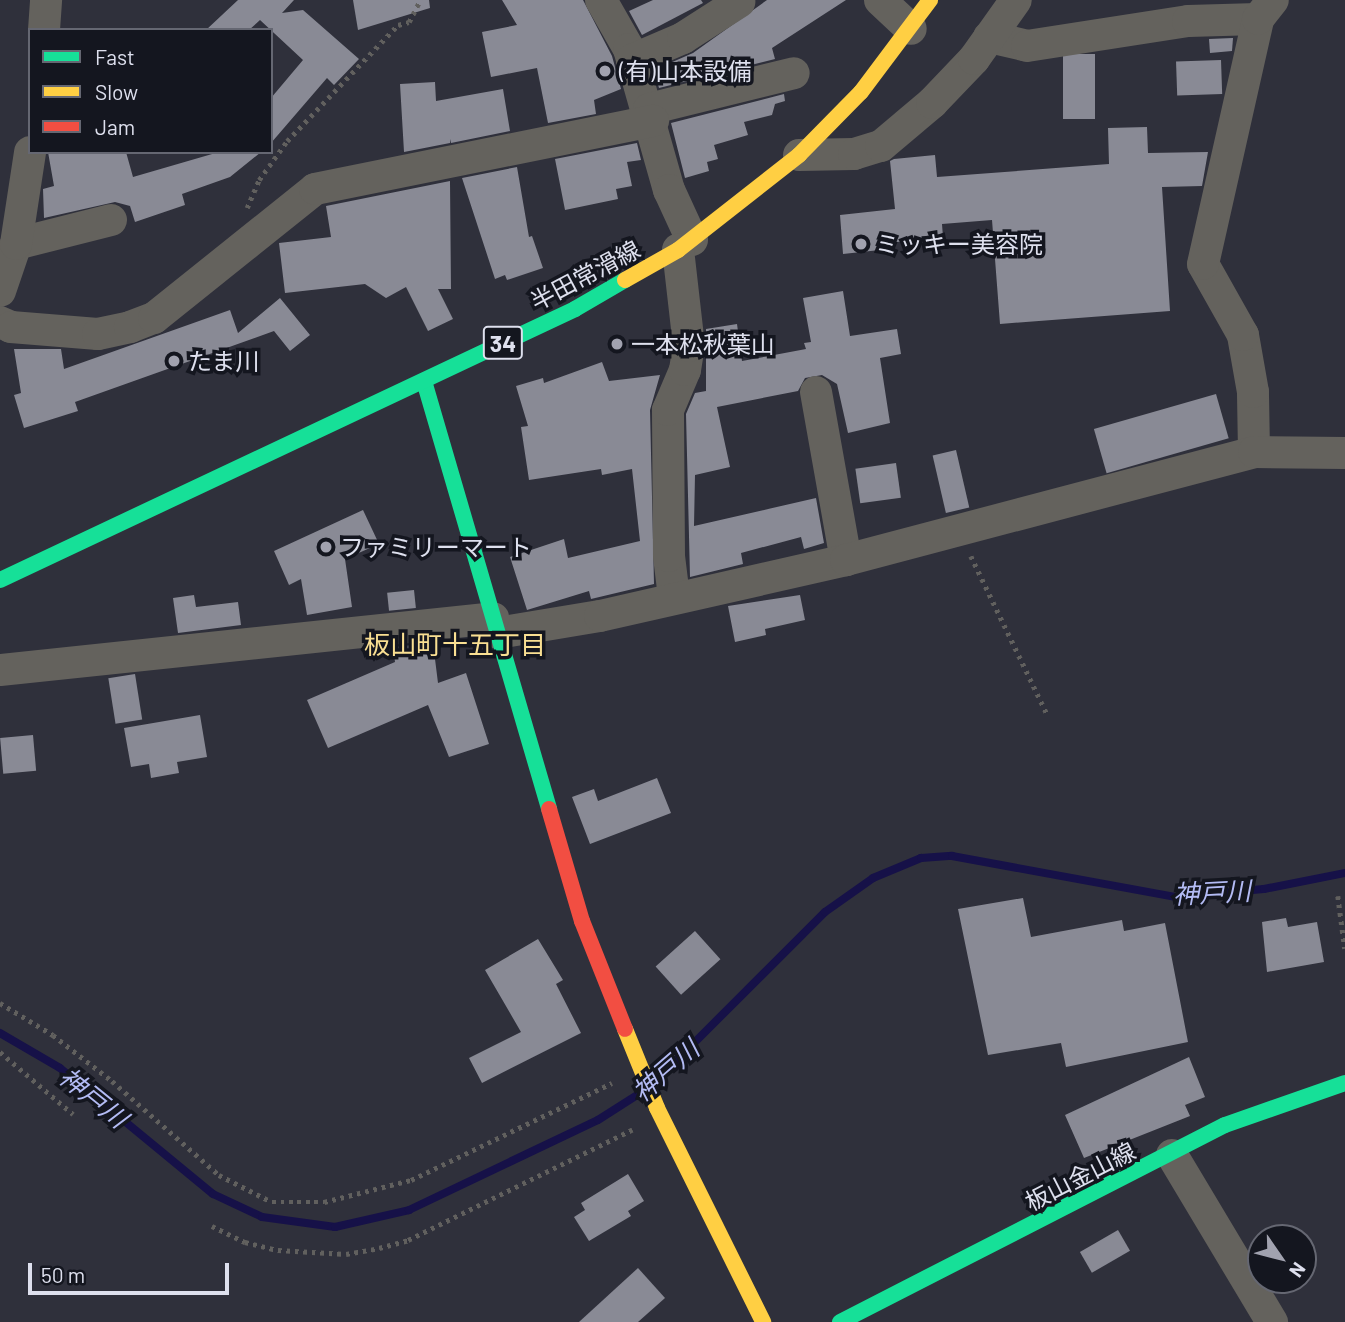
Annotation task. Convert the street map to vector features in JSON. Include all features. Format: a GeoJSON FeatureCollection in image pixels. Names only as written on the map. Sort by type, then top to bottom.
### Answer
{"type":"FeatureCollection","features":[{"type":"Feature","properties":{"kind":"main road","name":"半田常滑線"},"geometry":{"type":"LineString","coordinates":[[0,580],[575,309],[685,245],[799,155],[860,92],[911,29],[930,0]]}},
{"type":"Feature","properties":{"kind":"main road"},"geometry":{"type":"LineString","coordinates":[[424,381],[582,921],[659,1112],[763,1322]]}},
{"type":"Feature","properties":{"kind":"main road","name":"板山金山線"},"geometry":{"type":"LineString","coordinates":[[840,1322],[1172,1155],[1225,1125],[1295,1097],[1345,1083]]}},
{"type":"Feature","properties":{"kind":"street"},"geometry":{"type":"LineString","coordinates":[[44,28],[46,0]]}},
{"type":"Feature","properties":{"kind":"street"},"geometry":{"type":"LineString","coordinates":[[601,0],[632,60],[651,115],[685,245],[689,346],[685,370],[668,410],[669,556],[674,597]]}},
{"type":"Feature","properties":{"kind":"street"},"geometry":{"type":"LineString","coordinates":[[880,0],[911,29]]}},
{"type":"Feature","properties":{"kind":"street"},"geometry":{"type":"LineString","coordinates":[[799,155],[854,154],[881,145],[932,103],[989,37],[1016,0]]}},
{"type":"Feature","properties":{"kind":"street"},"geometry":{"type":"LineString","coordinates":[[632,60],[683,38],[738,2]]}},
{"type":"Feature","properties":{"kind":"street"},"geometry":{"type":"LineString","coordinates":[[989,37],[1027,46],[1265,9],[1203,264],[1208,281],[1243,335],[1253,392],[1254,453]]}},
{"type":"Feature","properties":{"kind":"street"},"geometry":{"type":"LineString","coordinates":[[0,322],[11,327],[98,334],[130,327],[154,318],[315,189],[651,115],[794,73]]}},
{"type":"Feature","properties":{"kind":"street"},"geometry":{"type":"LineString","coordinates":[[0,291],[16,244],[30,154]]}},
{"type":"Feature","properties":{"kind":"street"},"geometry":{"type":"LineString","coordinates":[[16,244],[111,220]]}},
{"type":"Feature","properties":{"kind":"street"},"geometry":{"type":"LineString","coordinates":[[816,392],[846,560]]}},
{"type":"Feature","properties":{"kind":"street"},"geometry":{"type":"LineString","coordinates":[[0,670],[600,616],[674,597],[846,560],[1254,453],[1345,453]]}},
{"type":"Feature","properties":{"kind":"street"},"geometry":{"type":"LineString","coordinates":[[1172,1155],[1272,1322]]}},
{"type":"Feature","properties":{"kind":"path"},"geometry":{"type":"LineString","coordinates":[[258,233],[246,214],[259,180],[287,141],[398,25],[410,22],[419,0]]}},
{"type":"Feature","properties":{"kind":"path"},"geometry":{"type":"LineString","coordinates":[[959,531],[1048,716]]}},
{"type":"Feature","properties":{"kind":"path"},"geometry":{"type":"LineString","coordinates":[[1338,896],[1345,949]]}},
{"type":"Feature","properties":{"kind":"path"},"geometry":{"type":"LineString","coordinates":[[0,1003],[53,1035],[102,1073],[219,1175],[272,1202],[324,1202],[411,1180],[641,1069]]}},
{"type":"Feature","properties":{"kind":"path"},"geometry":{"type":"LineString","coordinates":[[0,1052],[73,1114]]}},
{"type":"Feature","properties":{"kind":"path"},"geometry":{"type":"LineString","coordinates":[[212,1226],[244,1242],[278,1250],[346,1254],[379,1248],[408,1240],[497,1198],[659,1112]]}},
{"type":"Feature","properties":{"kind":"building"},"geometry":{"type":"Polygon","coordinates":[[[238,0],[294,0],[282,13],[303,10],[359,59],[334,85],[327,78],[273,141],[273,96],[303,60],[273,32],[273,28],[269,28],[260,20],[251,28],[208,28],[238,0]]]}},
{"type":"Feature","properties":{"kind":"building"},"geometry":{"type":"Polygon","coordinates":[[[353,0],[429,0],[430,8],[358,30],[353,0]]]}},
{"type":"Feature","properties":{"kind":"building"},"geometry":{"type":"Polygon","coordinates":[[[502,0],[583,0],[612,56],[621,89],[594,100],[596,114],[548,123],[537,68],[491,77],[482,32],[517,25],[502,0]]]}},
{"type":"Feature","properties":{"kind":"building"},"geometry":{"type":"Polygon","coordinates":[[[653,0],[701,0],[703,3],[642,35],[629,11],[653,0]]]}},
{"type":"Feature","properties":{"kind":"building"},"geometry":{"type":"Polygon","coordinates":[[[767,0],[846,0],[772,48],[775,59],[659,88],[654,70],[693,53],[767,0]]]}},
{"type":"Feature","properties":{"kind":"building"},"geometry":{"type":"Polygon","coordinates":[[[1233,38],[1232,51],[1210,53],[1209,39],[1233,38]]]}},
{"type":"Feature","properties":{"kind":"building"},"geometry":{"type":"Polygon","coordinates":[[[1063,54],[1095,54],[1095,119],[1063,119],[1063,54]]]}},
{"type":"Feature","properties":{"kind":"building"},"geometry":{"type":"Polygon","coordinates":[[[1221,60],[1222,94],[1177,96],[1176,62],[1221,60]]]}},
{"type":"Feature","properties":{"kind":"building"},"geometry":{"type":"Polygon","coordinates":[[[435,82],[436,101],[503,89],[510,131],[451,143],[450,139],[450,143],[404,152],[400,84],[435,82]]]}},
{"type":"Feature","properties":{"kind":"building"},"geometry":{"type":"Polygon","coordinates":[[[784,94],[785,101],[775,104],[772,115],[744,122],[748,135],[714,145],[718,159],[707,162],[709,171],[685,178],[671,123],[784,94]]]}},
{"type":"Feature","properties":{"kind":"building"},"geometry":{"type":"Polygon","coordinates":[[[1147,127],[1148,153],[1208,152],[1202,186],[1162,187],[1170,311],[1000,324],[992,220],[942,224],[943,237],[888,243],[889,249],[843,254],[840,215],[895,209],[890,161],[894,159],[935,155],[937,177],[1109,164],[1108,128],[1147,127]]]}},
{"type":"Feature","properties":{"kind":"building"},"geometry":{"type":"Polygon","coordinates":[[[637,143],[641,160],[627,162],[632,186],[616,189],[618,199],[565,210],[555,159],[637,143]]]}},
{"type":"Feature","properties":{"kind":"building"},"geometry":{"type":"Polygon","coordinates":[[[48,154],[127,154],[133,177],[212,154],[259,154],[230,177],[182,194],[185,205],[135,222],[130,206],[115,202],[44,218],[43,189],[54,186],[48,154]]]}},
{"type":"Feature","properties":{"kind":"building"},"geometry":{"type":"Polygon","coordinates":[[[517,167],[529,237],[532,236],[543,268],[507,280],[505,275],[495,279],[462,178],[517,167]]]}},
{"type":"Feature","properties":{"kind":"building"},"geometry":{"type":"Polygon","coordinates":[[[450,181],[451,289],[438,289],[453,319],[428,331],[406,287],[386,298],[365,284],[285,293],[279,243],[331,237],[326,206],[450,181]]]}},
{"type":"Feature","properties":{"kind":"building"},"geometry":{"type":"Polygon","coordinates":[[[843,291],[850,336],[897,329],[901,354],[880,358],[890,423],[848,433],[837,384],[822,375],[805,378],[798,391],[717,407],[730,467],[695,475],[694,526],[816,498],[824,543],[804,549],[801,537],[741,553],[743,564],[690,577],[686,414],[695,393],[706,391],[706,329],[737,324],[742,361],[806,349],[804,343],[811,342],[803,298],[843,291]]]}},
{"type":"Feature","properties":{"kind":"building"},"geometry":{"type":"Polygon","coordinates":[[[280,298],[310,335],[290,351],[274,331],[75,402],[78,411],[24,428],[14,395],[21,393],[14,349],[61,349],[64,369],[230,310],[238,333],[280,298]]]}},
{"type":"Feature","properties":{"kind":"building"},"geometry":{"type":"Polygon","coordinates":[[[602,362],[609,381],[660,375],[650,410],[654,584],[591,599],[589,591],[527,610],[510,557],[564,539],[568,558],[640,541],[632,469],[602,475],[601,469],[529,480],[521,427],[528,426],[516,386],[543,378],[544,383],[602,362]]]}},
{"type":"Feature","properties":{"kind":"building"},"geometry":{"type":"Polygon","coordinates":[[[1216,394],[1229,438],[1107,473],[1094,429],[1216,394]]]}},
{"type":"Feature","properties":{"kind":"building"},"geometry":{"type":"Polygon","coordinates":[[[956,450],[969,507],[946,513],[933,455],[956,450]]]}},
{"type":"Feature","properties":{"kind":"building"},"geometry":{"type":"Polygon","coordinates":[[[896,463],[901,498],[860,503],[855,469],[896,463]]]}},
{"type":"Feature","properties":{"kind":"building","name":"ファミリーマート"},"geometry":{"type":"Polygon","coordinates":[[[363,510],[379,544],[345,559],[352,607],[307,615],[301,579],[289,585],[274,551],[363,510]]]}},
{"type":"Feature","properties":{"kind":"building"},"geometry":{"type":"Polygon","coordinates":[[[414,590],[416,608],[389,611],[387,593],[414,590]]]}},
{"type":"Feature","properties":{"kind":"building"},"geometry":{"type":"Polygon","coordinates":[[[194,595],[196,607],[238,602],[241,625],[178,633],[173,598],[194,595]]]}},
{"type":"Feature","properties":{"kind":"building"},"geometry":{"type":"Polygon","coordinates":[[[800,595],[805,620],[765,629],[766,635],[735,642],[728,606],[800,595]]]}},
{"type":"Feature","properties":{"kind":"building"},"geometry":{"type":"Polygon","coordinates":[[[433,643],[438,683],[466,673],[489,744],[449,757],[428,705],[328,748],[307,700],[395,662],[393,647],[433,643]]]}},
{"type":"Feature","properties":{"kind":"building"},"geometry":{"type":"Polygon","coordinates":[[[135,674],[142,719],[116,724],[108,678],[135,674]]]}},
{"type":"Feature","properties":{"kind":"building"},"geometry":{"type":"Polygon","coordinates":[[[200,715],[207,757],[177,762],[179,773],[151,778],[149,764],[131,767],[124,728],[200,715]]]}},
{"type":"Feature","properties":{"kind":"building"},"geometry":{"type":"Polygon","coordinates":[[[33,735],[36,771],[3,774],[0,738],[33,735]]]}},
{"type":"Feature","properties":{"kind":"building"},"geometry":{"type":"Polygon","coordinates":[[[657,778],[671,813],[590,844],[572,797],[594,789],[598,801],[657,778]]]}},
{"type":"Feature","properties":{"kind":"building"},"geometry":{"type":"Polygon","coordinates":[[[1023,898],[1031,937],[1122,920],[1124,931],[1165,923],[1188,1042],[1066,1067],[1061,1043],[988,1055],[958,909],[1023,898]]]}},
{"type":"Feature","properties":{"kind":"building"},"geometry":{"type":"Polygon","coordinates":[[[1286,918],[1288,927],[1317,922],[1324,962],[1267,972],[1262,922],[1286,918]]]}},
{"type":"Feature","properties":{"kind":"building"},"geometry":{"type":"Polygon","coordinates":[[[695,931],[720,959],[681,995],[656,966],[695,931]]]}},
{"type":"Feature","properties":{"kind":"building"},"geometry":{"type":"Polygon","coordinates":[[[538,939],[563,980],[556,984],[581,1033],[482,1083],[469,1058],[521,1032],[485,970],[538,939]]]}},
{"type":"Feature","properties":{"kind":"building"},"geometry":{"type":"Polygon","coordinates":[[[1189,1057],[1205,1097],[1185,1105],[1190,1116],[1084,1158],[1065,1115],[1189,1057]]]}},
{"type":"Feature","properties":{"kind":"building"},"geometry":{"type":"Polygon","coordinates":[[[628,1174],[644,1201],[628,1211],[631,1216],[589,1241],[574,1217],[585,1210],[581,1203],[628,1174]]]}},
{"type":"Feature","properties":{"kind":"building"},"geometry":{"type":"Polygon","coordinates":[[[1118,1230],[1130,1251],[1092,1273],[1080,1252],[1118,1230]]]}},
{"type":"Feature","properties":{"kind":"building"},"geometry":{"type":"Polygon","coordinates":[[[638,1268],[665,1298],[638,1322],[579,1322],[638,1268]]]}},
{"type":"Feature","properties":{"kind":"waterway","name":"神戸川"},"geometry":{"type":"LineString","coordinates":[[658,1079],[825,912],[873,878],[921,858],[952,856],[1176,897],[1264,889],[1345,873]]}},
{"type":"Feature","properties":{"kind":"waterway","name":"神戸川"},"geometry":{"type":"LineString","coordinates":[[0,1033],[60,1068],[213,1194],[262,1217],[335,1227],[409,1210],[598,1120],[639,1094]]}},
{"type":"Feature","properties":{"kind":"traffic: fast"},"geometry":{"type":"LineString","coordinates":[[0,580],[575,309],[625,280]]}},
{"type":"Feature","properties":{"kind":"traffic: fast"},"geometry":{"type":"LineString","coordinates":[[424,381],[549,809]]}},
{"type":"Feature","properties":{"kind":"traffic: fast"},"geometry":{"type":"LineString","coordinates":[[840,1322],[1225,1125],[1345,1083]]}},
{"type":"Feature","properties":{"kind":"traffic: slow"},"geometry":{"type":"LineString","coordinates":[[625,280],[678,250],[799,155],[861,92],[930,0]]}},
{"type":"Feature","properties":{"kind":"traffic: slow"},"geometry":{"type":"LineString","coordinates":[[625,1029],[657,1108],[763,1322]]}},
{"type":"Feature","properties":{"kind":"traffic: jam"},"geometry":{"type":"LineString","coordinates":[[549,809],[582,921],[625,1029]]}},
{"type":"Feature","properties":{"kind":"place","name":"(有)山本設備"},"geometry":{"type":"Point","coordinates":[605,71]}},
{"type":"Feature","properties":{"kind":"place","name":"ミッキー美容院"},"geometry":{"type":"Point","coordinates":[861,244]}},
{"type":"Feature","properties":{"kind":"place","name":"一本松秋葉山"},"geometry":{"type":"Point","coordinates":[617,344]}},
{"type":"Feature","properties":{"kind":"place","name":"たま川"},"geometry":{"type":"Point","coordinates":[174,361]}},
{"type":"Feature","properties":{"kind":"place","name":"ファミリーマート"},"geometry":{"type":"Point","coordinates":[326,547]}},
{"type":"Feature","properties":{"kind":"district","name":"板山町十五丁目"},"geometry":{"type":"Point","coordinates":[455,644]}}]}
